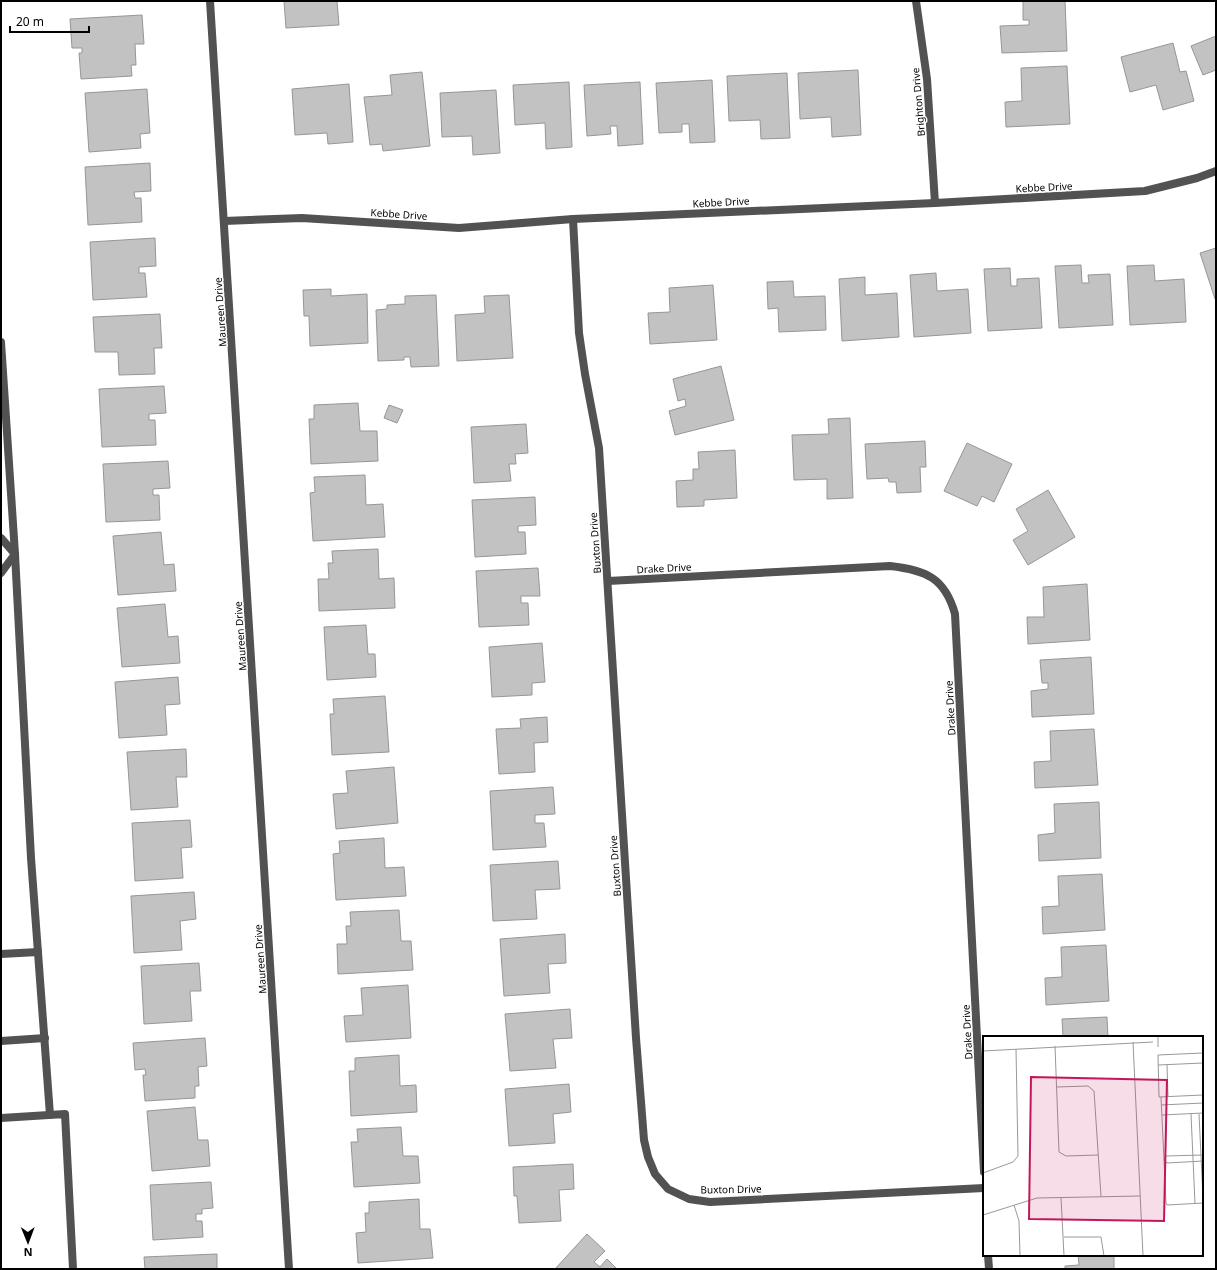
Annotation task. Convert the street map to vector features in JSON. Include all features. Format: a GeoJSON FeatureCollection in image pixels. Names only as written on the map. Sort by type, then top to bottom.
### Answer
{"type":"FeatureCollection","features":[{"type":"Feature","properties":{"kind":"street","name":"Maureen Drive"},"geometry":{"type":"LineString","coordinates":[[210,1],[289,1269]]}},
{"type":"Feature","properties":{"kind":"street","name":"Brighton Drive"},"geometry":{"type":"LineString","coordinates":[[916,1],[926,79],[935,203]]}},
{"type":"Feature","properties":{"kind":"street","name":"Kebbe Drive"},"geometry":{"type":"LineString","coordinates":[[224,221],[302,218],[459,228],[573,219],[935,203],[1145,191],[1197,178],[1216,171]]}},
{"type":"Feature","properties":{"kind":"street","name":"Buxton Drive"},"geometry":{"type":"LineString","coordinates":[[573,219],[579,333],[599,448],[637,1054],[644,1140],[648,1158],[655,1174],[668,1189],[689,1199],[710,1202],[983,1188]]}},
{"type":"Feature","properties":{"kind":"street"},"geometry":{"type":"LineString","coordinates":[[1,342],[15,554],[31,858],[50,1115]]}},
{"type":"Feature","properties":{"kind":"street"},"geometry":{"type":"LineString","coordinates":[[1,538],[15,554]]}},
{"type":"Feature","properties":{"kind":"street"},"geometry":{"type":"LineString","coordinates":[[1,573],[15,554]]}},
{"type":"Feature","properties":{"kind":"street","name":"Drake Drive"},"geometry":{"type":"LineString","coordinates":[[608,580],[890,566],[906,568],[919,572],[934,579],[944,588],[951,600],[955,614],[983,1153]]}},
{"type":"Feature","properties":{"kind":"street"},"geometry":{"type":"LineString","coordinates":[[1,954],[38,952]]}},
{"type":"Feature","properties":{"kind":"street"},"geometry":{"type":"LineString","coordinates":[[1,1041],[45,1038]]}},
{"type":"Feature","properties":{"kind":"street"},"geometry":{"type":"LineString","coordinates":[[1,1118],[65,1114],[73,1269]]}},
{"type":"Feature","properties":{"kind":"street"},"geometry":{"type":"LineString","coordinates":[[988,1256],[989,1269]]}},
{"type":"Feature","properties":{"kind":"building"},"geometry":{"type":"Polygon","coordinates":[[[284,1],[337,1],[339,25],[286,28],[284,1]]]}},
{"type":"Feature","properties":{"kind":"building"},"geometry":{"type":"Polygon","coordinates":[[[1023,1],[1065,1],[1067,51],[1002,53],[1000,26],[1029,25],[1029,20],[1023,20],[1023,1]]]}},
{"type":"Feature","properties":{"kind":"building"},"geometry":{"type":"Polygon","coordinates":[[[142,15],[144,44],[135,44],[136,65],[131,65],[132,76],[81,79],[79,53],[82,53],[82,48],[72,48],[70,19],[142,15]]]}},
{"type":"Feature","properties":{"kind":"building"},"geometry":{"type":"Polygon","coordinates":[[[1216,36],[1216,70],[1203,75],[1191,46],[1216,36]]]}},
{"type":"Feature","properties":{"kind":"building"},"geometry":{"type":"Polygon","coordinates":[[[1173,43],[1180,72],[1186,71],[1194,101],[1163,110],[1156,85],[1130,92],[1121,57],[1173,43]]]}},
{"type":"Feature","properties":{"kind":"building"},"geometry":{"type":"Polygon","coordinates":[[[1067,66],[1070,124],[1006,127],[1005,102],[1022,101],[1021,68],[1067,66]]]}},
{"type":"Feature","properties":{"kind":"building"},"geometry":{"type":"Polygon","coordinates":[[[858,70],[861,135],[832,137],[831,117],[800,119],[798,73],[858,70]]]}},
{"type":"Feature","properties":{"kind":"building"},"geometry":{"type":"Polygon","coordinates":[[[422,72],[430,146],[383,151],[382,144],[370,145],[364,97],[392,95],[390,75],[422,72]]]}},
{"type":"Feature","properties":{"kind":"building"},"geometry":{"type":"Polygon","coordinates":[[[787,73],[790,138],[761,139],[760,120],[729,121],[727,76],[787,73]]]}},
{"type":"Feature","properties":{"kind":"building"},"geometry":{"type":"Polygon","coordinates":[[[712,80],[715,142],[690,143],[689,124],[682,124],[682,132],[659,133],[656,83],[712,80]]]}},
{"type":"Feature","properties":{"kind":"building"},"geometry":{"type":"Polygon","coordinates":[[[569,82],[572,147],[546,149],[545,123],[515,125],[513,85],[569,82]]]}},
{"type":"Feature","properties":{"kind":"building"},"geometry":{"type":"Polygon","coordinates":[[[640,82],[643,144],[618,146],[617,126],[610,126],[611,134],[587,136],[584,85],[640,82]]]}},
{"type":"Feature","properties":{"kind":"building"},"geometry":{"type":"Polygon","coordinates":[[[349,84],[353,142],[328,144],[327,133],[295,135],[292,89],[349,84]]]}},
{"type":"Feature","properties":{"kind":"building"},"geometry":{"type":"Polygon","coordinates":[[[147,89],[150,133],[140,134],[141,148],[89,152],[85,93],[147,89]]]}},
{"type":"Feature","properties":{"kind":"building"},"geometry":{"type":"Polygon","coordinates":[[[496,90],[500,153],[473,155],[472,136],[442,137],[440,93],[496,90]]]}},
{"type":"Feature","properties":{"kind":"building"},"geometry":{"type":"Polygon","coordinates":[[[150,163],[151,191],[134,192],[135,198],[141,198],[142,222],[88,225],[85,167],[150,163]]]}},
{"type":"Feature","properties":{"kind":"building"},"geometry":{"type":"Polygon","coordinates":[[[155,238],[156,266],[139,267],[139,273],[145,273],[147,297],[93,300],[90,242],[155,238]]]}},
{"type":"Feature","properties":{"kind":"building"},"geometry":{"type":"Polygon","coordinates":[[[1216,248],[1216,299],[1215,299],[1200,253],[1216,248]]]}},
{"type":"Feature","properties":{"kind":"building"},"geometry":{"type":"Polygon","coordinates":[[[1081,265],[1082,283],[1089,283],[1088,275],[1110,274],[1113,325],[1059,328],[1055,266],[1081,265]]]}},
{"type":"Feature","properties":{"kind":"building"},"geometry":{"type":"Polygon","coordinates":[[[1154,265],[1155,281],[1184,279],[1186,322],[1130,325],[1127,266],[1154,265]]]}},
{"type":"Feature","properties":{"kind":"building"},"geometry":{"type":"Polygon","coordinates":[[[1010,268],[1011,286],[1017,286],[1017,279],[1039,278],[1042,328],[988,331],[984,269],[1010,268]]]}},
{"type":"Feature","properties":{"kind":"building"},"geometry":{"type":"Polygon","coordinates":[[[936,273],[937,291],[968,289],[971,333],[914,337],[910,275],[936,273]]]}},
{"type":"Feature","properties":{"kind":"building"},"geometry":{"type":"Polygon","coordinates":[[[865,277],[865,295],[897,293],[899,337],[842,341],[839,279],[865,277]]]}},
{"type":"Feature","properties":{"kind":"building"},"geometry":{"type":"Polygon","coordinates":[[[793,281],[794,297],[825,296],[826,330],[779,332],[778,308],[768,309],[767,282],[793,281]]]}},
{"type":"Feature","properties":{"kind":"building"},"geometry":{"type":"Polygon","coordinates":[[[713,285],[717,340],[650,344],[648,313],[670,312],[669,288],[713,285]]]}},
{"type":"Feature","properties":{"kind":"building"},"geometry":{"type":"Polygon","coordinates":[[[331,289],[331,296],[367,294],[368,343],[310,346],[309,316],[304,316],[303,290],[331,289]]]}},
{"type":"Feature","properties":{"kind":"building"},"geometry":{"type":"Polygon","coordinates":[[[436,295],[439,366],[411,367],[410,357],[404,357],[404,360],[378,361],[376,310],[387,309],[387,305],[405,304],[405,296],[436,295]]]}},
{"type":"Feature","properties":{"kind":"building"},"geometry":{"type":"Polygon","coordinates":[[[509,295],[513,358],[457,361],[455,315],[485,313],[484,296],[509,295]]]}},
{"type":"Feature","properties":{"kind":"building"},"geometry":{"type":"Polygon","coordinates":[[[160,314],[162,348],[154,348],[155,374],[119,375],[118,352],[95,352],[93,317],[160,314]]]}},
{"type":"Feature","properties":{"kind":"building"},"geometry":{"type":"Polygon","coordinates":[[[721,366],[734,420],[675,435],[669,411],[686,406],[685,399],[678,401],[673,379],[721,366]]]}},
{"type":"Feature","properties":{"kind":"building"},"geometry":{"type":"Polygon","coordinates":[[[164,386],[166,413],[149,414],[149,420],[155,420],[156,445],[102,447],[99,389],[164,386]]]}},
{"type":"Feature","properties":{"kind":"building"},"geometry":{"type":"Polygon","coordinates":[[[358,403],[360,431],[377,431],[378,461],[311,464],[309,419],[314,419],[314,405],[358,403]]]}},
{"type":"Feature","properties":{"kind":"building"},"geometry":{"type":"Polygon","coordinates":[[[389,405],[403,410],[397,423],[384,418],[389,405]]]}},
{"type":"Feature","properties":{"kind":"building"},"geometry":{"type":"Polygon","coordinates":[[[850,418],[853,498],[827,499],[827,479],[794,480],[792,435],[829,434],[828,419],[850,418]]]}},
{"type":"Feature","properties":{"kind":"building"},"geometry":{"type":"Polygon","coordinates":[[[526,424],[528,453],[515,454],[516,464],[509,464],[511,481],[474,483],[471,427],[526,424]]]}},
{"type":"Feature","properties":{"kind":"building"},"geometry":{"type":"Polygon","coordinates":[[[925,441],[926,467],[920,467],[921,492],[897,493],[896,482],[889,482],[888,478],[867,479],[865,444],[925,441]]]}},
{"type":"Feature","properties":{"kind":"building"},"geometry":{"type":"Polygon","coordinates":[[[967,443],[1012,464],[994,502],[982,496],[977,506],[944,491],[967,443]]]}},
{"type":"Feature","properties":{"kind":"building"},"geometry":{"type":"Polygon","coordinates":[[[735,450],[737,498],[704,500],[704,506],[677,507],[676,481],[693,480],[693,469],[699,469],[698,452],[735,450]]]}},
{"type":"Feature","properties":{"kind":"building"},"geometry":{"type":"Polygon","coordinates":[[[168,461],[170,488],[153,489],[153,495],[159,495],[160,520],[106,522],[103,464],[168,461]]]}},
{"type":"Feature","properties":{"kind":"building"},"geometry":{"type":"Polygon","coordinates":[[[365,475],[366,505],[383,504],[385,537],[313,541],[310,493],[315,492],[314,477],[365,475]]]}},
{"type":"Feature","properties":{"kind":"building"},"geometry":{"type":"Polygon","coordinates":[[[1048,490],[1075,537],[1028,565],[1013,540],[1028,531],[1016,509],[1048,490]]]}},
{"type":"Feature","properties":{"kind":"building"},"geometry":{"type":"Polygon","coordinates":[[[535,497],[536,525],[518,526],[518,532],[525,532],[526,554],[475,557],[472,500],[535,497]]]}},
{"type":"Feature","properties":{"kind":"building"},"geometry":{"type":"Polygon","coordinates":[[[161,532],[164,565],[174,564],[176,591],[118,595],[113,536],[161,532]]]}},
{"type":"Feature","properties":{"kind":"building"},"geometry":{"type":"Polygon","coordinates":[[[378,549],[379,579],[394,578],[395,608],[319,611],[318,579],[329,579],[328,563],[333,563],[332,551],[378,549]]]}},
{"type":"Feature","properties":{"kind":"building"},"geometry":{"type":"Polygon","coordinates":[[[538,568],[540,596],[521,596],[521,603],[528,603],[529,625],[479,627],[476,571],[538,568]]]}},
{"type":"Feature","properties":{"kind":"building"},"geometry":{"type":"Polygon","coordinates":[[[1087,584],[1090,640],[1028,644],[1027,617],[1044,617],[1043,587],[1087,584]]]}},
{"type":"Feature","properties":{"kind":"building"},"geometry":{"type":"Polygon","coordinates":[[[165,604],[168,637],[178,636],[180,663],[122,667],[117,608],[165,604]]]}},
{"type":"Feature","properties":{"kind":"building"},"geometry":{"type":"Polygon","coordinates":[[[366,625],[368,654],[375,654],[376,677],[327,680],[324,627],[366,625]]]}},
{"type":"Feature","properties":{"kind":"building"},"geometry":{"type":"Polygon","coordinates":[[[542,643],[545,682],[532,683],[532,695],[492,697],[489,647],[542,643]]]}},
{"type":"Feature","properties":{"kind":"building"},"geometry":{"type":"Polygon","coordinates":[[[1091,657],[1094,714],[1032,717],[1031,691],[1048,689],[1048,683],[1042,683],[1040,660],[1091,657]]]}},
{"type":"Feature","properties":{"kind":"building"},"geometry":{"type":"Polygon","coordinates":[[[178,677],[180,704],[165,705],[167,735],[119,738],[115,682],[178,677]]]}},
{"type":"Feature","properties":{"kind":"building"},"geometry":{"type":"Polygon","coordinates":[[[385,696],[389,752],[332,755],[330,714],[334,714],[333,699],[385,696]]]}},
{"type":"Feature","properties":{"kind":"building"},"geometry":{"type":"Polygon","coordinates":[[[547,717],[548,742],[534,743],[535,772],[499,774],[496,729],[521,728],[520,719],[547,717]]]}},
{"type":"Feature","properties":{"kind":"building"},"geometry":{"type":"Polygon","coordinates":[[[1094,729],[1098,785],[1035,788],[1034,762],[1051,761],[1050,731],[1094,729]]]}},
{"type":"Feature","properties":{"kind":"building"},"geometry":{"type":"Polygon","coordinates":[[[186,749],[187,777],[176,777],[178,807],[131,810],[127,752],[186,749]]]}},
{"type":"Feature","properties":{"kind":"building"},"geometry":{"type":"Polygon","coordinates":[[[394,767],[398,823],[336,829],[333,794],[348,793],[346,771],[394,767]]]}},
{"type":"Feature","properties":{"kind":"building"},"geometry":{"type":"Polygon","coordinates":[[[553,787],[555,814],[535,815],[535,823],[544,823],[546,847],[493,850],[490,791],[553,787]]]}},
{"type":"Feature","properties":{"kind":"building"},"geometry":{"type":"Polygon","coordinates":[[[1099,802],[1101,858],[1039,861],[1038,835],[1055,833],[1054,804],[1099,802]]]}},
{"type":"Feature","properties":{"kind":"building"},"geometry":{"type":"Polygon","coordinates":[[[190,820],[192,847],[181,848],[183,878],[135,881],[132,823],[190,820]]]}},
{"type":"Feature","properties":{"kind":"building"},"geometry":{"type":"Polygon","coordinates":[[[384,838],[385,868],[404,867],[406,896],[336,900],[333,854],[340,853],[339,841],[384,838]]]}},
{"type":"Feature","properties":{"kind":"building"},"geometry":{"type":"Polygon","coordinates":[[[558,861],[560,889],[535,890],[537,919],[493,921],[490,865],[558,861]]]}},
{"type":"Feature","properties":{"kind":"building"},"geometry":{"type":"Polygon","coordinates":[[[1102,874],[1105,930],[1043,934],[1042,907],[1059,906],[1058,876],[1102,874]]]}},
{"type":"Feature","properties":{"kind":"building"},"geometry":{"type":"Polygon","coordinates":[[[194,892],[196,919],[180,921],[182,950],[134,953],[131,896],[194,892]]]}},
{"type":"Feature","properties":{"kind":"building"},"geometry":{"type":"Polygon","coordinates":[[[399,910],[401,941],[411,941],[413,970],[338,974],[337,944],[347,944],[346,926],[351,926],[350,912],[399,910]]]}},
{"type":"Feature","properties":{"kind":"building"},"geometry":{"type":"Polygon","coordinates":[[[565,934],[566,963],[548,964],[550,993],[504,996],[500,939],[565,934]]]}},
{"type":"Feature","properties":{"kind":"building"},"geometry":{"type":"Polygon","coordinates":[[[1106,945],[1109,1001],[1046,1005],[1045,978],[1062,977],[1061,947],[1106,945]]]}},
{"type":"Feature","properties":{"kind":"building"},"geometry":{"type":"Polygon","coordinates":[[[199,963],[201,991],[190,991],[192,1021],[144,1024],[141,966],[199,963]]]}},
{"type":"Feature","properties":{"kind":"building"},"geometry":{"type":"Polygon","coordinates":[[[408,985],[411,1038],[346,1042],[344,1016],[363,1015],[361,988],[408,985]]]}},
{"type":"Feature","properties":{"kind":"building"},"geometry":{"type":"Polygon","coordinates":[[[570,1009],[572,1038],[553,1039],[556,1068],[510,1071],[505,1014],[570,1009]]]}},
{"type":"Feature","properties":{"kind":"building"},"geometry":{"type":"Polygon","coordinates":[[[1107,1017],[1108,1036],[1063,1036],[1062,1019],[1107,1017]]]}},
{"type":"Feature","properties":{"kind":"building"},"geometry":{"type":"Polygon","coordinates":[[[205,1038],[207,1066],[198,1067],[199,1086],[195,1086],[195,1098],[145,1101],[143,1075],[146,1075],[145,1069],[135,1070],[133,1043],[205,1038]]]}},
{"type":"Feature","properties":{"kind":"building"},"geometry":{"type":"Polygon","coordinates":[[[399,1055],[400,1086],[416,1085],[417,1112],[351,1116],[349,1071],[355,1071],[355,1058],[399,1055]]]}},
{"type":"Feature","properties":{"kind":"building"},"geometry":{"type":"Polygon","coordinates":[[[569,1084],[571,1112],[553,1114],[555,1143],[509,1146],[505,1089],[569,1084]]]}},
{"type":"Feature","properties":{"kind":"building"},"geometry":{"type":"Polygon","coordinates":[[[195,1107],[198,1140],[208,1140],[210,1166],[152,1171],[147,1111],[195,1107]]]}},
{"type":"Feature","properties":{"kind":"building"},"geometry":{"type":"Polygon","coordinates":[[[401,1127],[403,1156],[418,1156],[420,1183],[354,1187],[351,1142],[358,1142],[357,1129],[401,1127]]]}},
{"type":"Feature","properties":{"kind":"building"},"geometry":{"type":"Polygon","coordinates":[[[573,1164],[574,1189],[559,1190],[561,1221],[519,1223],[517,1196],[514,1196],[513,1167],[573,1164]]]}},
{"type":"Feature","properties":{"kind":"building"},"geometry":{"type":"Polygon","coordinates":[[[211,1182],[213,1208],[202,1209],[202,1214],[196,1214],[196,1221],[202,1221],[203,1237],[153,1240],[150,1185],[211,1182]]]}},
{"type":"Feature","properties":{"kind":"building"},"geometry":{"type":"Polygon","coordinates":[[[419,1199],[420,1229],[430,1229],[433,1258],[358,1263],[356,1233],[366,1232],[365,1213],[369,1213],[369,1202],[419,1199]]]}},
{"type":"Feature","properties":{"kind":"building"},"geometry":{"type":"Polygon","coordinates":[[[587,1234],[605,1251],[594,1262],[600,1267],[607,1259],[617,1269],[555,1269],[587,1234]]]}},
{"type":"Feature","properties":{"kind":"building"},"geometry":{"type":"Polygon","coordinates":[[[217,1254],[217,1269],[145,1269],[144,1257],[217,1254]]]}},
{"type":"Feature","properties":{"kind":"building"},"geometry":{"type":"Polygon","coordinates":[[[1078,1256],[1114,1256],[1114,1269],[1065,1269],[1065,1266],[1079,1265],[1078,1256]]]}}]}
